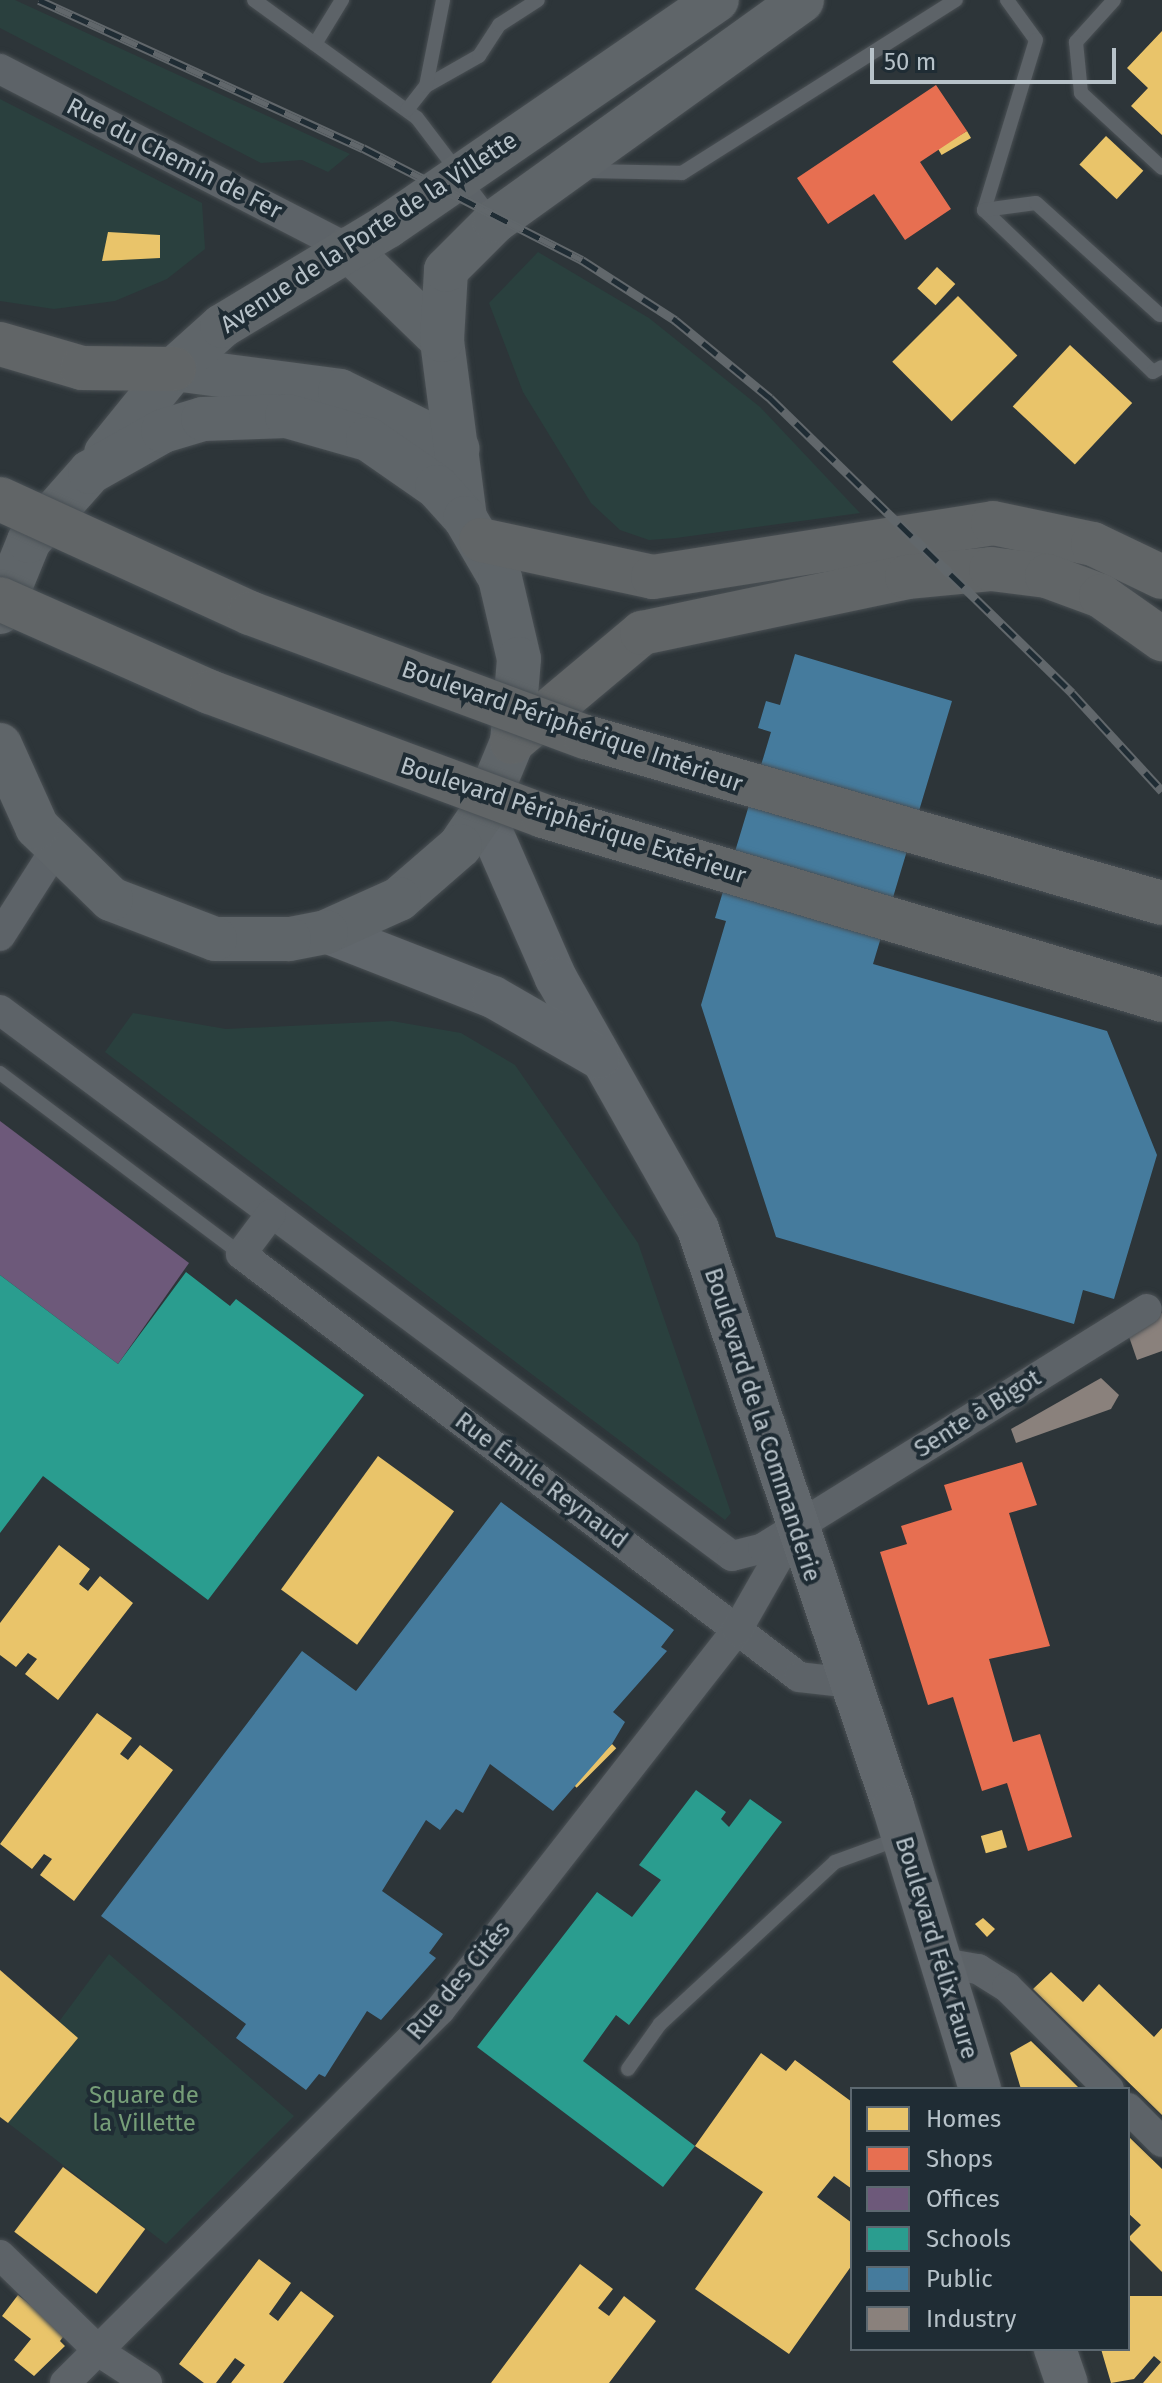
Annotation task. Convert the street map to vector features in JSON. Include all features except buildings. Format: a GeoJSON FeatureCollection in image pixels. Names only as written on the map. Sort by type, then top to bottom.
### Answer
{"type":"FeatureCollection","features":[{"type":"Feature","properties":{"kind":"highway"},"geometry":{"type":"LineString","coordinates":[[0,344],[82,368],[174,369]]}},
{"type":"Feature","properties":{"kind":"highway","name":"Boulevard Périphérique Intérieur"},"geometry":{"type":"LineString","coordinates":[[0,499],[250,613],[571,732],[1162,903]]}},
{"type":"Feature","properties":{"kind":"highway"},"geometry":{"type":"LineString","coordinates":[[473,529],[653,577],[993,523],[1093,544],[1162,577]]}},
{"type":"Feature","properties":{"kind":"highway"},"geometry":{"type":"LineString","coordinates":[[512,742],[642,633],[907,577],[991,569],[1047,576],[1101,596],[1162,639]]}},
{"type":"Feature","properties":{"kind":"highway","name":"Boulevard Périphérique Extérieur"},"geometry":{"type":"LineString","coordinates":[[6,577],[210,692],[543,816],[1162,1000]]}},
{"type":"Feature","properties":{"kind":"main road","name":"Avenue de la Porte de la Villette"},"geometry":{"type":"LineString","coordinates":[[90,472],[174,369],[222,326],[461,175],[717,0]]}},
{"type":"Feature","properties":{"kind":"main road"},"geometry":{"type":"LineString","coordinates":[[473,529],[442,340],[446,270],[495,221],[802,0]]}},
{"type":"Feature","properties":{"kind":"main road"},"geometry":{"type":"LineString","coordinates":[[348,249],[442,340]]}},
{"type":"Feature","properties":{"kind":"main road"},"geometry":{"type":"LineString","coordinates":[[174,369],[340,391],[458,449]]}},
{"type":"Feature","properties":{"kind":"main road"},"geometry":{"type":"LineString","coordinates":[[0,612],[6,577],[42,522],[90,472],[163,431],[203,419],[287,416],[368,439],[404,460],[473,529],[500,578],[517,645],[512,742],[483,812],[432,875],[399,899],[326,932],[252,942],[179,930],[111,899],[55,850],[3,764]]}},
{"type":"Feature","properties":{"kind":"main road","name":"Boulevard de la Commanderie"},"geometry":{"type":"LineString","coordinates":[[483,812],[599,1058],[698,1229],[794,1530],[898,1822]]}},
{"type":"Feature","properties":{"kind":"main road"},"geometry":{"type":"LineString","coordinates":[[326,932],[493,997],[599,1058]]}},
{"type":"Feature","properties":{"kind":"main road","name":"Boulevard Félix Faure"},"geometry":{"type":"LineString","coordinates":[[898,1822],[979,2087]]}},
{"type":"Feature","properties":{"kind":"main road"},"geometry":{"type":"LineString","coordinates":[[1056,2351],[1067,2383]]}},
{"type":"Feature","properties":{"kind":"street","name":"Rue du Chemin de Fer"},"geometry":{"type":"LineString","coordinates":[[0,69],[348,249]]}},
{"type":"Feature","properties":{"kind":"street"},"geometry":{"type":"LineString","coordinates":[[0,936],[55,850]]}},
{"type":"Feature","properties":{"kind":"street"},"geometry":{"type":"LineString","coordinates":[[0,1010],[720,1551],[753,1554],[794,1530]]}},
{"type":"Feature","properties":{"kind":"street"},"geometry":{"type":"LineString","coordinates":[[241,1254],[271,1214]]}},
{"type":"Feature","properties":{"kind":"street","name":"Rue Émile Reynaud"},"geometry":{"type":"LineString","coordinates":[[241,1254],[799,1677],[851,1683]]}},
{"type":"Feature","properties":{"kind":"street","name":"Sente à Bigot"},"geometry":{"type":"LineString","coordinates":[[794,1530],[1154,1304]]}},
{"type":"Feature","properties":{"kind":"street","name":"Rue des Cités"},"geometry":{"type":"LineString","coordinates":[[65,2383],[101,2353],[440,2010],[737,1630],[794,1530]]}},
{"type":"Feature","properties":{"kind":"street"},"geometry":{"type":"LineString","coordinates":[[943,1963],[978,1969],[1007,1987],[1107,2087]]}},
{"type":"Feature","properties":{"kind":"street"},"geometry":{"type":"LineString","coordinates":[[1130,2110],[1162,2142]]}},
{"type":"Feature","properties":{"kind":"street"},"geometry":{"type":"LineString","coordinates":[[0,2255],[101,2353],[147,2383]]}},
{"type":"Feature","properties":{"kind":"lane"},"geometry":{"type":"LineString","coordinates":[[254,0],[407,110],[495,221]]}},
{"type":"Feature","properties":{"kind":"lane"},"geometry":{"type":"LineString","coordinates":[[315,44],[342,0]]}},
{"type":"Feature","properties":{"kind":"lane"},"geometry":{"type":"LineString","coordinates":[[426,86],[443,0]]}},
{"type":"Feature","properties":{"kind":"lane"},"geometry":{"type":"LineString","coordinates":[[407,110],[426,86],[479,56],[499,25],[538,0]]}},
{"type":"Feature","properties":{"kind":"lane"},"geometry":{"type":"LineString","coordinates":[[566,170],[682,173],[956,0]]}},
{"type":"Feature","properties":{"kind":"lane"},"geometry":{"type":"LineString","coordinates":[[984,210],[1036,40],[1007,0]]}},
{"type":"Feature","properties":{"kind":"lane"},"geometry":{"type":"LineString","coordinates":[[1114,0],[1076,42],[1081,93],[1162,168]]}},
{"type":"Feature","properties":{"kind":"lane"},"geometry":{"type":"LineString","coordinates":[[984,210],[1036,203],[1160,315]]}},
{"type":"Feature","properties":{"kind":"lane"},"geometry":{"type":"LineString","coordinates":[[984,210],[1153,372],[1162,367]]}},
{"type":"Feature","properties":{"kind":"lane","name":"Rue Émile Reynaud"},"geometry":{"type":"LineString","coordinates":[[0,1073],[241,1254]]}},
{"type":"Feature","properties":{"kind":"lane"},"geometry":{"type":"LineString","coordinates":[[628,2069],[660,2024],[835,1862],[898,1822]]}},
{"type":"Feature","properties":{"kind":"green space"},"geometry":{"type":"Polygon","coordinates":[[[0,0],[15,0],[350,154],[328,172],[302,160],[261,163],[0,28],[0,0]]]}},
{"type":"Feature","properties":{"kind":"green space"},"geometry":{"type":"Polygon","coordinates":[[[0,99],[202,203],[205,249],[167,279],[115,301],[54,309],[0,301],[0,99]]]}},
{"type":"Feature","properties":{"kind":"green space"},"geometry":{"type":"Polygon","coordinates":[[[538,252],[649,318],[760,407],[860,513],[649,540],[620,530],[591,503],[523,392],[489,303],[538,252]]]}},
{"type":"Feature","properties":{"kind":"green space"},"geometry":{"type":"Polygon","coordinates":[[[133,1013],[226,1029],[392,1021],[461,1033],[515,1065],[638,1243],[731,1513],[725,1520],[105,1052],[133,1013]]]}},
{"type":"Feature","properties":{"kind":"green space","name":"Square de la Villette"},"geometry":{"type":"Polygon","coordinates":[[[109,1954],[294,2116],[166,2244],[8,2123],[78,2038],[58,2023],[109,1954]]]}},
{"type":"Feature","properties":{"kind":"railway"},"geometry":{"type":"LineString","coordinates":[[39,0],[363,148],[582,260],[675,320],[770,398],[1072,693],[1162,791]]}}]}
